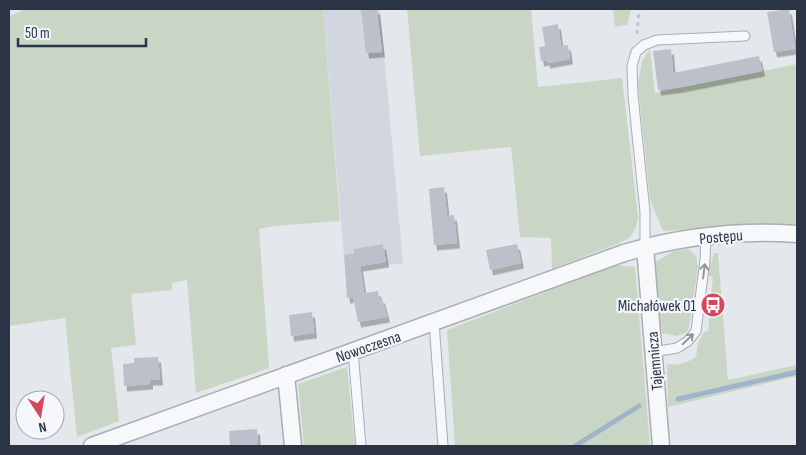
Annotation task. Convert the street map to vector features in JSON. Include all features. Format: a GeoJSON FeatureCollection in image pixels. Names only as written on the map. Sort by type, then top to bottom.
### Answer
{"type":"FeatureCollection","features":[{"type":"Feature","properties":{"kind":"street","name":"Postępu"},"geometry":{"type":"LineString","coordinates":[[645,247],[706,237],[780,232],[797,234]]}},
{"type":"Feature","properties":{"kind":"street","name":"Nowoczesna"},"geometry":{"type":"LineString","coordinates":[[92,446],[601,260],[645,247]]}},
{"type":"Feature","properties":{"kind":"street","name":"Tajemnicza"},"geometry":{"type":"LineString","coordinates":[[645,247],[661,446]]}},
{"type":"Feature","properties":{"kind":"street"},"geometry":{"type":"LineString","coordinates":[[286,375],[293,446]]}},
{"type":"Feature","properties":{"kind":"lane"},"geometry":{"type":"LineString","coordinates":[[645,247],[645,212],[633,95],[632,66],[636,52],[644,45],[657,40],[745,36]]}},
{"type":"Feature","properties":{"kind":"lane"},"geometry":{"type":"LineString","coordinates":[[654,352],[677,348],[688,341],[696,331],[706,237]]}},
{"type":"Feature","properties":{"kind":"lane"},"geometry":{"type":"LineString","coordinates":[[434,322],[443,446]]}},
{"type":"Feature","properties":{"kind":"lane"},"geometry":{"type":"LineString","coordinates":[[352,351],[361,446]]}},
{"type":"Feature","properties":{"kind":"path"},"geometry":{"type":"LineString","coordinates":[[636,52],[639,9]]}},
{"type":"Feature","properties":{"kind":"shaded area"},"geometry":{"type":"Polygon","coordinates":[[[323,9],[380,9],[403,263],[387,265],[383,244],[353,249],[354,253],[344,255],[323,9]]]}},
{"type":"Feature","properties":{"kind":"green space"},"geometry":{"type":"Polygon","coordinates":[[[26,9],[323,9],[340,221],[274,226],[259,229],[269,368],[196,393],[187,280],[172,283],[172,290],[131,294],[136,345],[111,348],[119,421],[77,437],[65,318],[9,326],[9,16],[26,9]]]}},
{"type":"Feature","properties":{"kind":"green space"},"geometry":{"type":"Polygon","coordinates":[[[407,9],[531,9],[538,87],[622,78],[638,217],[636,228],[629,238],[552,269],[551,238],[520,237],[511,147],[420,156],[407,9]]]}},
{"type":"Feature","properties":{"kind":"green space"},"geometry":{"type":"Polygon","coordinates":[[[613,9],[631,9],[627,25],[615,27],[613,9]]]}},
{"type":"Feature","properties":{"kind":"green space"},"geometry":{"type":"Polygon","coordinates":[[[650,49],[655,93],[797,64],[797,224],[663,231],[650,200],[638,85],[642,61],[650,49]]]}},
{"type":"Feature","properties":{"kind":"green space"},"geometry":{"type":"Polygon","coordinates":[[[688,249],[696,256],[698,267],[689,327],[687,332],[677,336],[662,333],[654,263],[674,251],[688,249]]]}},
{"type":"Feature","properties":{"kind":"green space"},"geometry":{"type":"Polygon","coordinates":[[[714,253],[718,253],[728,380],[797,365],[797,376],[668,407],[667,364],[682,364],[696,357],[698,343],[704,332],[708,331],[710,311],[715,311],[717,297],[711,296],[713,277],[707,275],[714,253]]]}},
{"type":"Feature","properties":{"kind":"green space"},"geometry":{"type":"Polygon","coordinates":[[[616,265],[635,267],[650,446],[455,446],[447,330],[616,265]]]}},
{"type":"Feature","properties":{"kind":"green space"},"geometry":{"type":"Polygon","coordinates":[[[347,367],[355,446],[304,446],[298,384],[347,367]]]}},
{"type":"Feature","properties":{"kind":"building"},"geometry":{"type":"Polygon","coordinates":[[[361,9],[377,9],[382,52],[366,53],[361,9]]]}},
{"type":"Feature","properties":{"kind":"building"},"geometry":{"type":"Polygon","coordinates":[[[789,9],[795,49],[774,52],[767,12],[789,9]]]}},
{"type":"Feature","properties":{"kind":"building"},"geometry":{"type":"Polygon","coordinates":[[[558,24],[561,46],[568,45],[570,59],[547,63],[547,60],[541,61],[539,47],[545,46],[542,27],[558,24]]]}},
{"type":"Feature","properties":{"kind":"building"},"geometry":{"type":"Polygon","coordinates":[[[671,49],[673,73],[759,56],[762,71],[658,90],[653,51],[671,49]]]}},
{"type":"Feature","properties":{"kind":"building"},"geometry":{"type":"Polygon","coordinates":[[[444,187],[447,216],[454,215],[457,243],[434,245],[429,189],[444,187]]]}},
{"type":"Feature","properties":{"kind":"building"},"geometry":{"type":"Polygon","coordinates":[[[383,244],[386,262],[360,266],[364,293],[378,291],[387,317],[358,322],[353,297],[347,298],[344,255],[354,253],[353,249],[383,244]]]}},
{"type":"Feature","properties":{"kind":"building"},"geometry":{"type":"Polygon","coordinates":[[[517,244],[521,263],[490,270],[486,250],[517,244]]]}},
{"type":"Feature","properties":{"kind":"building"},"geometry":{"type":"Polygon","coordinates":[[[312,312],[314,333],[291,336],[289,315],[312,312]]]}},
{"type":"Feature","properties":{"kind":"building"},"geometry":{"type":"Polygon","coordinates":[[[158,357],[160,380],[150,380],[150,384],[124,386],[123,364],[134,363],[134,358],[158,357]]]}},
{"type":"Feature","properties":{"kind":"building"},"geometry":{"type":"Polygon","coordinates":[[[257,429],[258,446],[230,446],[229,431],[257,429]]]}},
{"type":"Feature","properties":{"kind":"waterway"},"geometry":{"type":"LineString","coordinates":[[678,399],[797,372]]}},
{"type":"Feature","properties":{"kind":"waterway"},"geometry":{"type":"LineString","coordinates":[[575,446],[639,406]]}},
{"type":"Feature","properties":{"kind":"place","name":"Michałówek 01"},"geometry":{"type":"Point","coordinates":[713,305]}}]}
